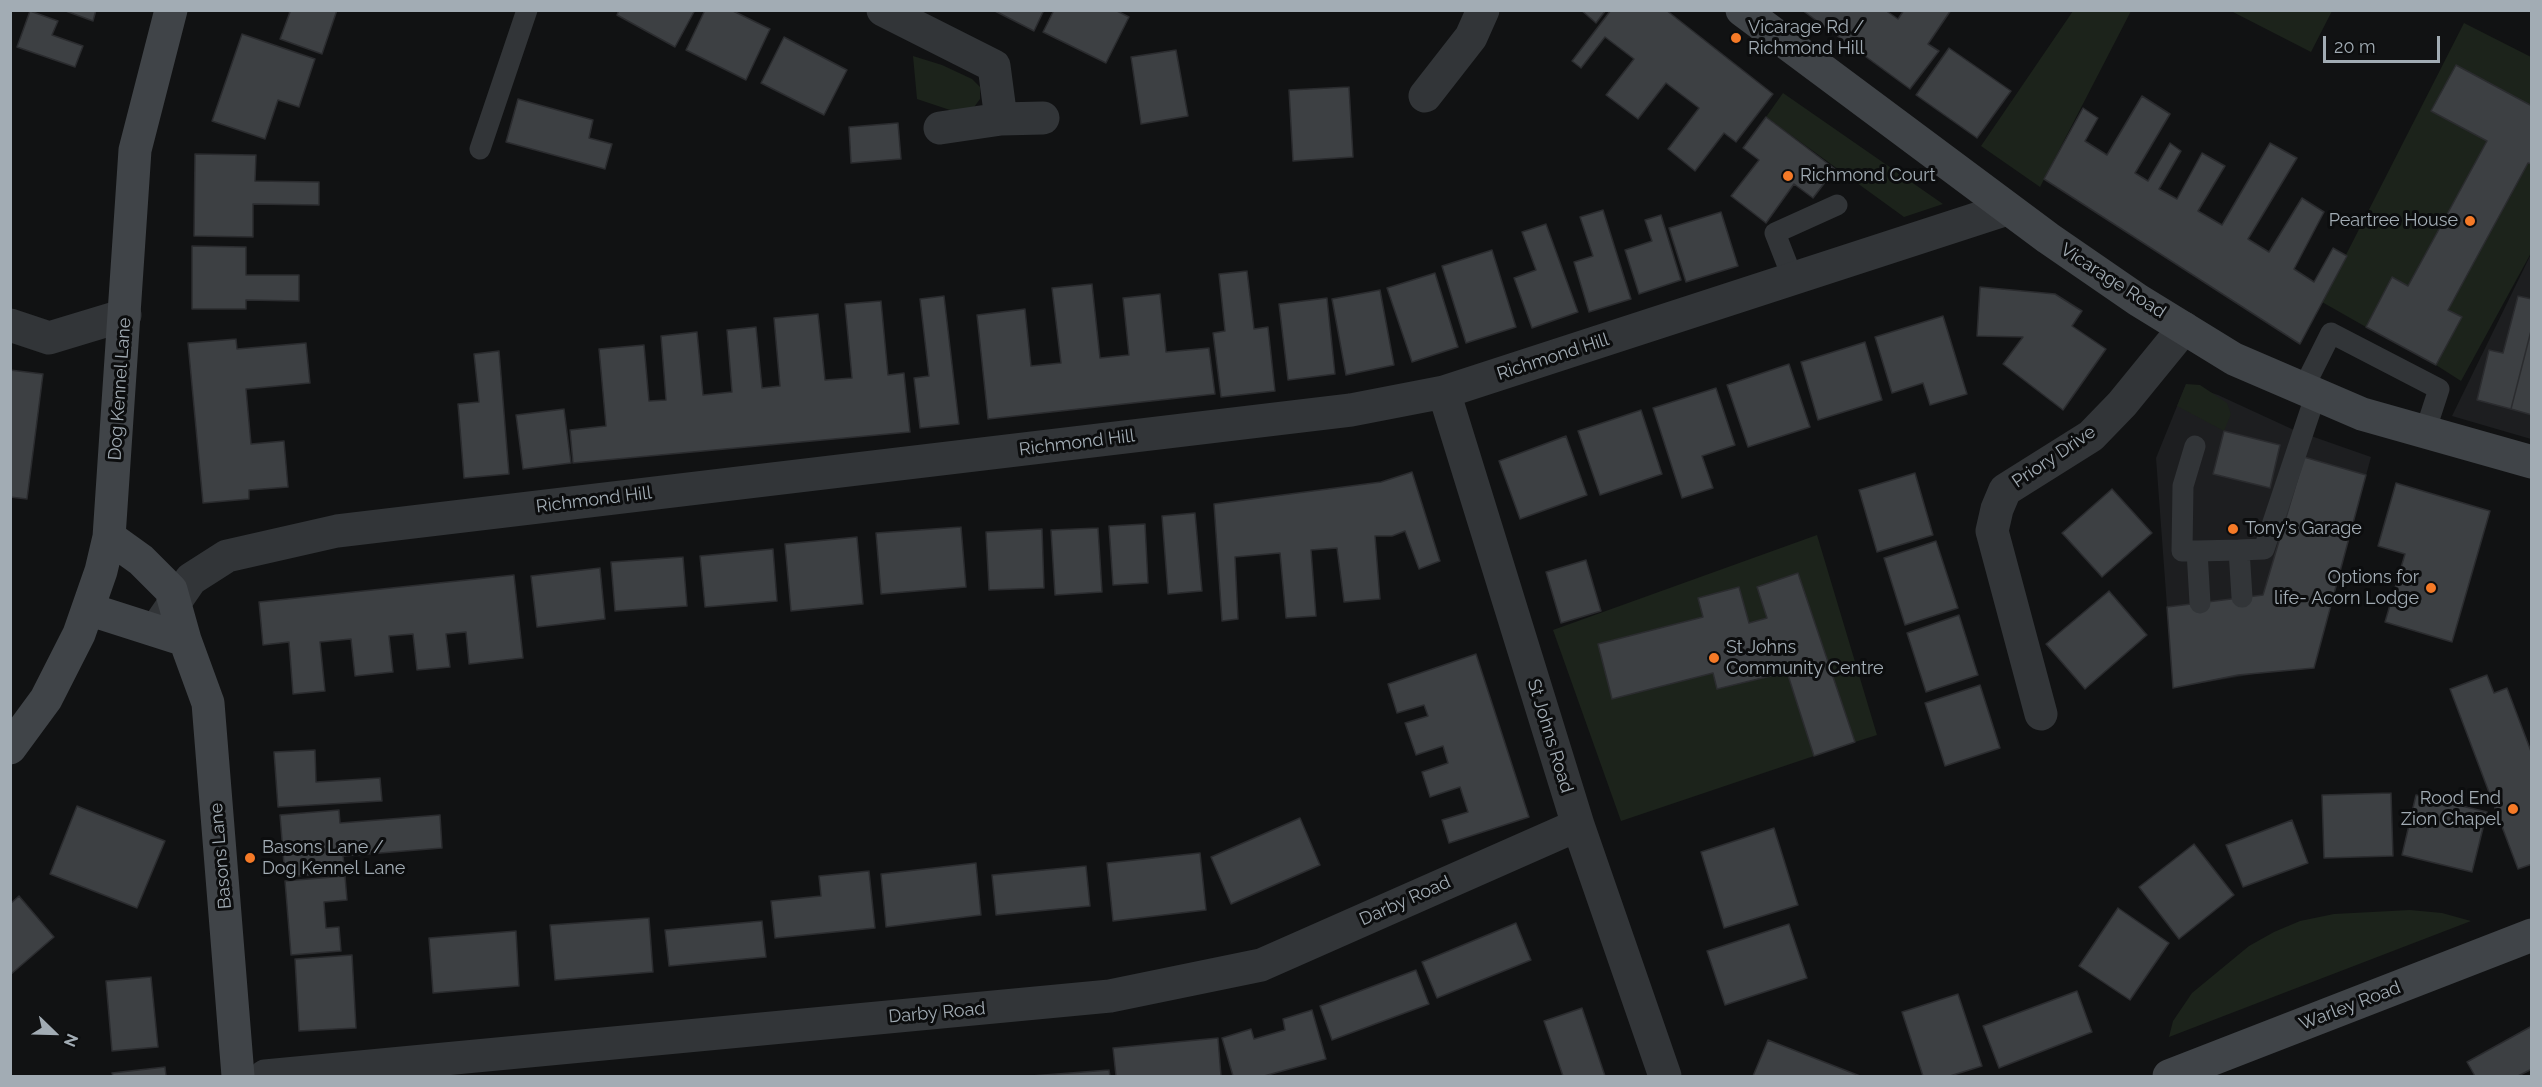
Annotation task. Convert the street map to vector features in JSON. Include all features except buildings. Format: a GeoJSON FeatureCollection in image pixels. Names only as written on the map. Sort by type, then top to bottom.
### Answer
{"type":"FeatureCollection","features":[{"type":"Feature","properties":{"kind":"main road","name":"Dog Kennel Lane"},"geometry":{"type":"LineString","coordinates":[[10,748],[46,699],[88,609],[109,537],[135,150],[171,10]]}},
{"type":"Feature","properties":{"kind":"main road","name":"Vicarage Road"},"geometry":{"type":"LineString","coordinates":[[1742,10],[2007,209],[2129,294],[2234,359],[2362,414],[2532,462]]}},
{"type":"Feature","properties":{"kind":"main road","name":"Basons Lane"},"geometry":{"type":"LineString","coordinates":[[109,537],[141,560],[171,590],[174,602],[170,636],[208,703],[238,1077]]}},
{"type":"Feature","properties":{"kind":"main road"},"geometry":{"type":"LineString","coordinates":[[88,609],[170,636]]}},
{"type":"Feature","properties":{"kind":"main road","name":"Warley Road"},"geometry":{"type":"LineString","coordinates":[[2169,1077],[2532,935]]}},
{"type":"Feature","properties":{"kind":"street"},"geometry":{"type":"LineString","coordinates":[[883,10],[994,66],[1001,119]]}},
{"type":"Feature","properties":{"kind":"street"},"geometry":{"type":"LineString","coordinates":[[1425,96],[1471,37],[1484,10]]}},
{"type":"Feature","properties":{"kind":"street"},"geometry":{"type":"LineString","coordinates":[[940,128],[1001,119],[1043,118]]}},
{"type":"Feature","properties":{"kind":"street","name":"Richmond Hill"},"geometry":{"type":"LineString","coordinates":[[174,602],[190,579],[227,556],[337,531],[1351,410],[1444,392],[2007,209]]}},
{"type":"Feature","properties":{"kind":"street"},"geometry":{"type":"LineString","coordinates":[[10,325],[48,338],[125,315]]}},
{"type":"Feature","properties":{"kind":"street","name":"Priory Drive"},"geometry":{"type":"LineString","coordinates":[[2041,714],[1992,531],[1996,509],[2005,490],[2091,436],[2122,404],[2184,328]]}},
{"type":"Feature","properties":{"kind":"street","name":"St Johns Road"},"geometry":{"type":"LineString","coordinates":[[1444,392],[1578,825],[1665,1077]]}},
{"type":"Feature","properties":{"kind":"street","name":"Darby Road"},"geometry":{"type":"LineString","coordinates":[[265,1077],[1110,996],[1262,964],[1578,825]]}},
{"type":"Feature","properties":{"kind":"lane"},"geometry":{"type":"LineString","coordinates":[[480,149],[527,10]]}},
{"type":"Feature","properties":{"kind":"lane"},"geometry":{"type":"LineString","coordinates":[[1793,279],[1775,234],[1837,205]]}},
{"type":"Feature","properties":{"kind":"lane"},"geometry":{"type":"LineString","coordinates":[[2195,446],[2183,486],[2182,551],[2264,549],[2309,392],[2331,333],[2439,389],[2425,432]]}},
{"type":"Feature","properties":{"kind":"lane"},"geometry":{"type":"LineString","coordinates":[[2239,550],[2242,597]]}},
{"type":"Feature","properties":{"kind":"lane"},"geometry":{"type":"LineString","coordinates":[[2197,551],[2200,603]]}},
{"type":"Feature","properties":{"kind":"shaded area"},"geometry":{"type":"Polygon","coordinates":[[[2073,11],[2131,11],[2040,187],[1981,146],[2073,11]]]}},
{"type":"Feature","properties":{"kind":"shaded area"},"geometry":{"type":"Polygon","coordinates":[[[2231,11],[2332,11],[2311,52],[2231,11]]]}},
{"type":"Feature","properties":{"kind":"shaded area"},"geometry":{"type":"Polygon","coordinates":[[[2464,23],[2531,57],[2531,106],[2456,65],[2431,111],[2487,141],[2408,286],[2392,278],[2366,327],[2322,302],[2464,23]]]}},
{"type":"Feature","properties":{"kind":"shaded area"},"geometry":{"type":"Polygon","coordinates":[[[913,56],[942,65],[972,79],[980,87],[980,99],[972,110],[950,110],[917,99],[913,56]]]}},
{"type":"Feature","properties":{"kind":"shaded area"},"geometry":{"type":"Polygon","coordinates":[[[1783,93],[1943,204],[1904,217],[1766,117],[1783,93]]]}},
{"type":"Feature","properties":{"kind":"shaded area"},"geometry":{"type":"Polygon","coordinates":[[[2528,163],[2532,164],[2531,253],[2461,381],[2436,365],[2461,317],[2448,310],[2528,163]]]}},
{"type":"Feature","properties":{"kind":"shaded area"},"geometry":{"type":"Polygon","coordinates":[[[2531,254],[2531,439],[2452,416],[2531,254]]]}},
{"type":"Feature","properties":{"kind":"shaded area","name":"Tony's Garage"},"geometry":{"type":"Polygon","coordinates":[[[2186,384],[2218,395],[2294,430],[2371,457],[2314,668],[2255,674],[2173,688],[2156,458],[2186,384]]]}},
{"type":"Feature","properties":{"kind":"shaded area"},"geometry":{"type":"Polygon","coordinates":[[[2186,384],[2200,385],[2227,403],[2231,414],[2224,431],[2177,406],[2186,384]]]}},
{"type":"Feature","properties":{"kind":"shaded area"},"geometry":{"type":"Polygon","coordinates":[[[1817,535],[1877,735],[1855,742],[1798,574],[1767,618],[1749,623],[1739,587],[1699,598],[1703,617],[1598,644],[1612,699],[1713,673],[1718,689],[1787,672],[1814,756],[1621,821],[1553,630],[1817,535]]]}},
{"type":"Feature","properties":{"kind":"shaded area"},"geometry":{"type":"Polygon","coordinates":[[[2410,910],[2442,913],[2471,921],[2169,1037],[2173,1021],[2192,993],[2249,946],[2274,932],[2300,921],[2334,914],[2410,910]]]}},
{"type":"Feature","properties":{"kind":"place","name":"Vicarage Rd / Richmond Hill"},"geometry":{"type":"Point","coordinates":[1736,38]}},
{"type":"Feature","properties":{"kind":"place","name":"Richmond Court"},"geometry":{"type":"Point","coordinates":[1788,176]}},
{"type":"Feature","properties":{"kind":"place","name":"Peartree House"},"geometry":{"type":"Point","coordinates":[2470,221]}},
{"type":"Feature","properties":{"kind":"place","name":"Tony's Garage"},"geometry":{"type":"Point","coordinates":[2233,529]}},
{"type":"Feature","properties":{"kind":"place","name":"Options for life- Acorn Lodge"},"geometry":{"type":"Point","coordinates":[2431,588]}},
{"type":"Feature","properties":{"kind":"place","name":"St Johns Community Centre"},"geometry":{"type":"Point","coordinates":[1714,658]}},
{"type":"Feature","properties":{"kind":"place","name":"Rood End Zion Chapel"},"geometry":{"type":"Point","coordinates":[2513,809]}},
{"type":"Feature","properties":{"kind":"place","name":"Basons Lane / Dog Kennel Lane"},"geometry":{"type":"Point","coordinates":[250,858]}}]}
